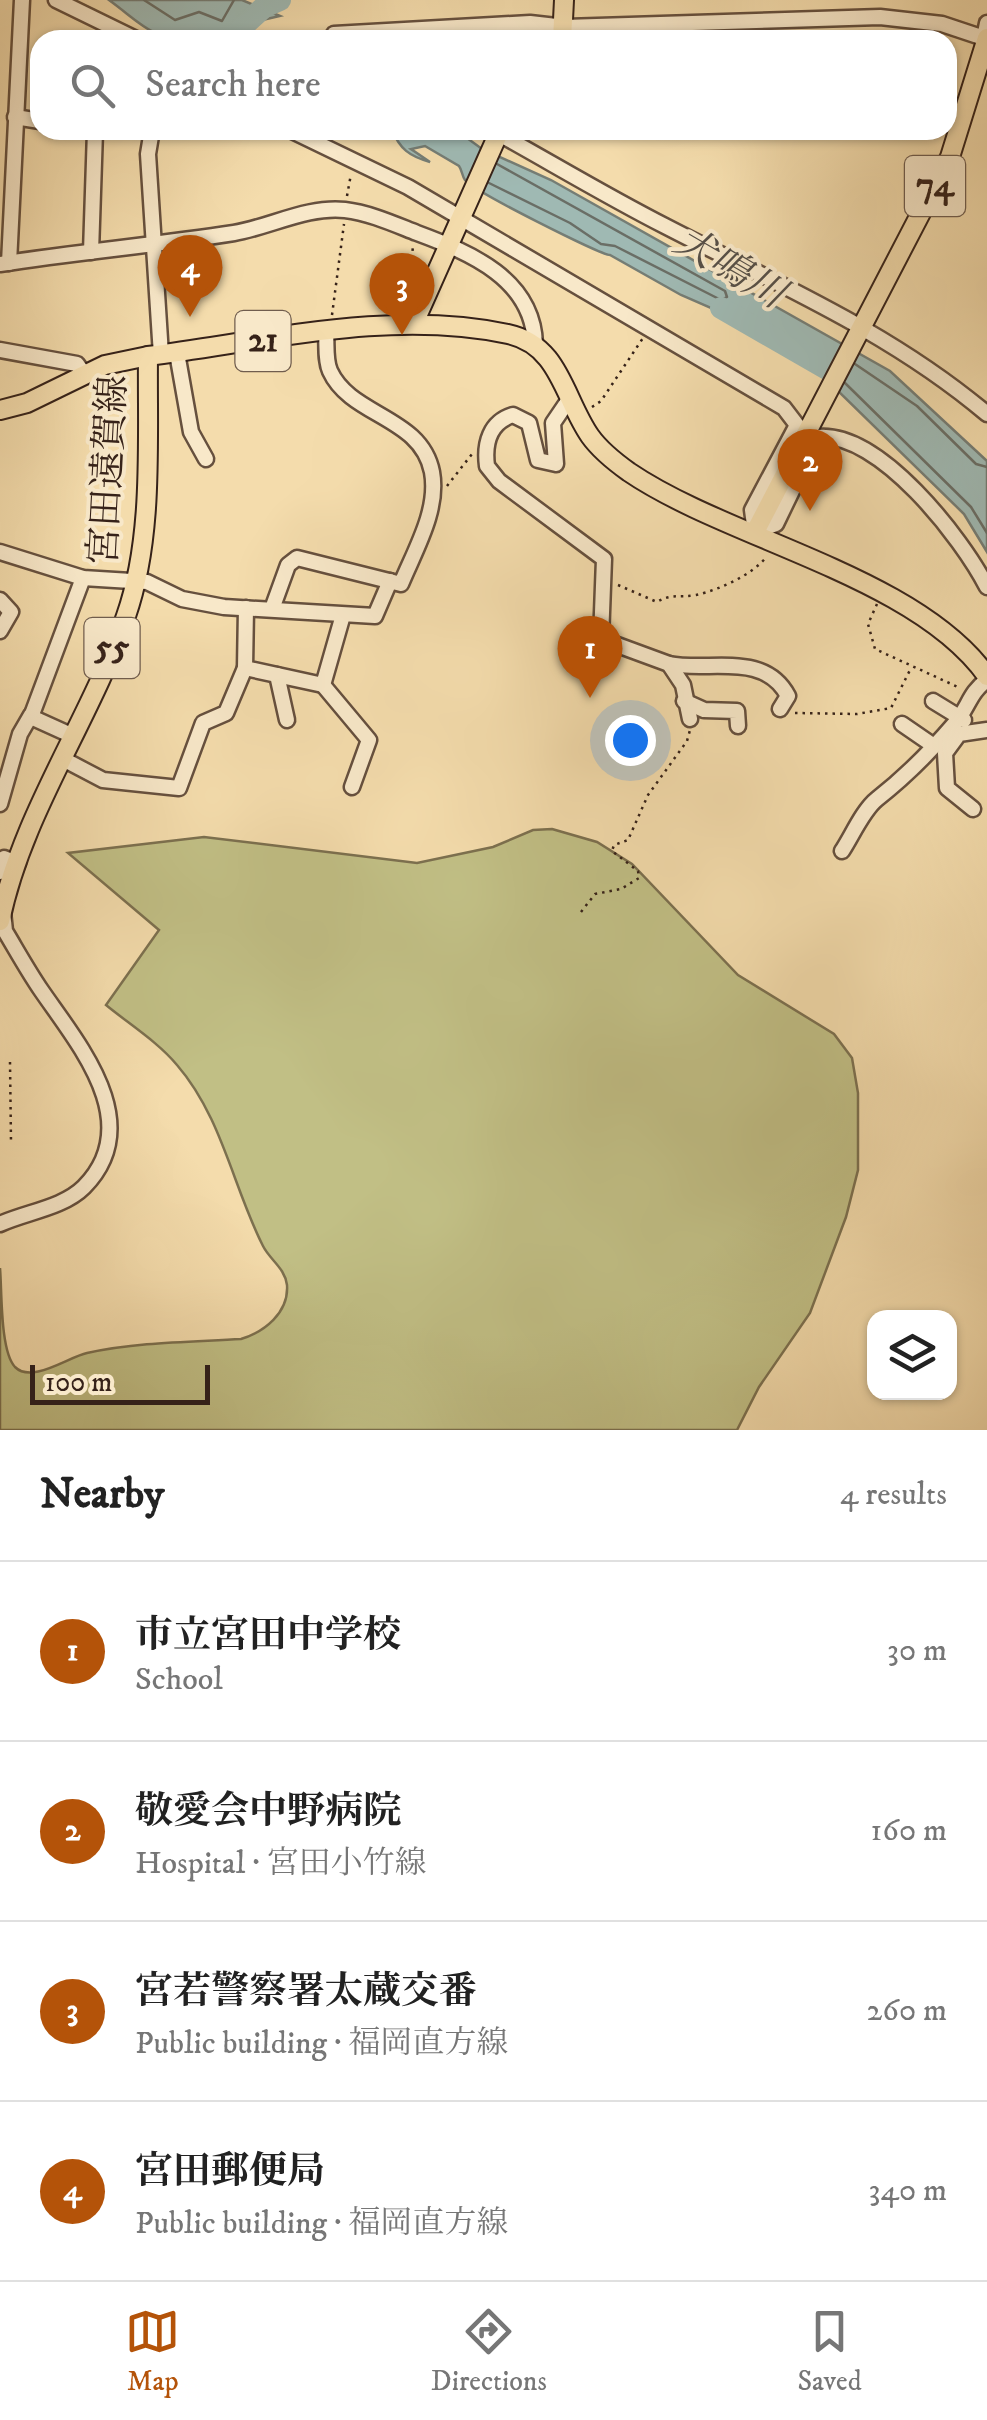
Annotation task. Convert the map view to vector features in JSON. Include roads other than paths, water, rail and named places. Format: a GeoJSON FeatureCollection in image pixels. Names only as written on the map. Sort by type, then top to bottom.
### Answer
{"type":"FeatureCollection","features":[{"type":"Feature","properties":{"kind":"main road"},"geometry":{"type":"LineString","coordinates":[[564,0],[564,29]]}},
{"type":"Feature","properties":{"kind":"main road","name":"74"},"geometry":{"type":"LineString","coordinates":[[957,133],[986,32]]}},
{"type":"Feature","properties":{"kind":"main road"},"geometry":{"type":"LineString","coordinates":[[410,324],[493,140]]}},
{"type":"Feature","properties":{"kind":"main road","name":"74"},"geometry":{"type":"LineString","coordinates":[[760,524],[950,157],[955,140]]}},
{"type":"Feature","properties":{"kind":"main road","name":"21"},"geometry":{"type":"LineString","coordinates":[[0,410],[27,403],[84,374],[162,354],[328,332],[410,324],[511,334],[535,344]]}},
{"type":"Feature","properties":{"kind":"main road"},"geometry":{"type":"LineString","coordinates":[[535,344],[554,366],[579,416],[605,452],[642,480],[760,524],[777,542],[948,634],[987,678]]}},
{"type":"Feature","properties":{"kind":"main road","name":"宮田遠賀線"},"geometry":{"type":"LineString","coordinates":[[1,914],[18,863],[126,616],[135,582],[147,440],[162,354]]}},
{"type":"Feature","properties":{"kind":"street"},"geometry":{"type":"LineString","coordinates":[[22,0],[10,111],[4,264],[238,232],[314,212],[344,210],[446,244],[495,270],[512,284],[534,320],[535,344]]}},
{"type":"Feature","properties":{"kind":"street"},"geometry":{"type":"LineString","coordinates":[[56,0],[118,30]]}},
{"type":"Feature","properties":{"kind":"street"},"geometry":{"type":"LineString","coordinates":[[405,30],[530,23],[564,29],[880,17],[986,32]]}},
{"type":"Feature","properties":{"kind":"street"},"geometry":{"type":"LineString","coordinates":[[91,252],[96,140]]}},
{"type":"Feature","properties":{"kind":"street"},"geometry":{"type":"LineString","coordinates":[[150,140],[148,154],[162,354],[191,432],[206,459]]}},
{"type":"Feature","properties":{"kind":"street"},"geometry":{"type":"LineString","coordinates":[[311,140],[458,216],[647,331],[784,408],[797,425],[752,510],[760,524],[776,524],[818,438],[829,436],[856,444],[903,481],[956,536],[987,587]]}},
{"type":"Feature","properties":{"kind":"street"},"geometry":{"type":"LineString","coordinates":[[513,140],[665,226],[863,326],[939,375],[987,414]]}},
{"type":"Feature","properties":{"kind":"street"},"geometry":{"type":"LineString","coordinates":[[272,609],[288,565],[296,558],[400,584],[426,523],[432,472],[413,436],[336,383],[328,366],[328,332]]}},
{"type":"Feature","properties":{"kind":"street"},"geometry":{"type":"LineString","coordinates":[[0,350],[77,364],[84,374]]}},
{"type":"Feature","properties":{"kind":"street"},"geometry":{"type":"LineString","coordinates":[[570,398],[553,423],[556,464],[538,460],[529,423],[513,415],[497,421],[486,455],[490,473],[604,559],[601,638],[670,664],[691,668],[743,666],[768,674],[781,682],[788,696],[780,710]]}},
{"type":"Feature","properties":{"kind":"street"},"geometry":{"type":"LineString","coordinates":[[0,552],[83,578],[147,582],[182,599],[246,608],[375,616],[390,581]]}},
{"type":"Feature","properties":{"kind":"street"},"geometry":{"type":"LineString","coordinates":[[0,804],[6,757],[32,715],[83,578]]}},
{"type":"Feature","properties":{"kind":"street"},"geometry":{"type":"LineString","coordinates":[[0,600],[11,612],[0,631]]}},
{"type":"Feature","properties":{"kind":"street"},"geometry":{"type":"LineString","coordinates":[[64,758],[103,780],[178,788],[203,724],[226,713],[245,668],[246,608]]}},
{"type":"Feature","properties":{"kind":"street"},"geometry":{"type":"LineString","coordinates":[[323,685],[342,615]]}},
{"type":"Feature","properties":{"kind":"street"},"geometry":{"type":"LineString","coordinates":[[670,664],[682,685],[690,719]]}},
{"type":"Feature","properties":{"kind":"street"},"geometry":{"type":"LineString","coordinates":[[245,668],[323,685],[369,740],[352,787]]}},
{"type":"Feature","properties":{"kind":"street"},"geometry":{"type":"LineString","coordinates":[[277,675],[287,720]]}},
{"type":"Feature","properties":{"kind":"street"},"geometry":{"type":"LineString","coordinates":[[842,851],[877,799],[889,794],[934,746],[987,678]]}},
{"type":"Feature","properties":{"kind":"street"},"geometry":{"type":"LineString","coordinates":[[684,701],[704,710],[737,711],[738,726]]}},
{"type":"Feature","properties":{"kind":"street"},"geometry":{"type":"LineString","coordinates":[[933,701],[966,704],[980,712],[980,729],[958,734],[945,752],[947,788],[972,809]]}},
{"type":"Feature","properties":{"kind":"street"},"geometry":{"type":"LineString","coordinates":[[32,715],[74,736]]}},
{"type":"Feature","properties":{"kind":"street"},"geometry":{"type":"LineString","coordinates":[[902,724],[934,746]]}},
{"type":"Feature","properties":{"kind":"street"},"geometry":{"type":"LineString","coordinates":[[0,872],[4,858],[18,863]]}},
{"type":"Feature","properties":{"kind":"street"},"geometry":{"type":"LineString","coordinates":[[0,1224],[66,1200],[85,1186],[102,1157],[109,1124],[94,1063],[5,931],[1,914]]}},
{"type":"Feature","properties":{"kind":"water"},"geometry":{"type":"Polygon","coordinates":[[[109,0],[242,0],[280,16],[249,23],[250,30],[148,29],[109,0]]]}},
{"type":"Feature","properties":{"kind":"water"},"geometry":{"type":"Polygon","coordinates":[[[398,140],[470,140],[551,180],[890,371],[987,461],[987,552],[964,514],[787,341],[681,295],[610,255],[512,209],[473,186],[465,180],[459,166],[425,146],[411,149],[430,162],[402,147],[398,140]]]}},
{"type":"Feature","properties":{"kind":"waterway"},"geometry":{"type":"LineString","coordinates":[[242,27],[264,7],[280,0]]}},
{"type":"Feature","properties":{"kind":"waterway","name":"犬鳴川"},"geometry":{"type":"LineString","coordinates":[[721,308],[827,369]]}},
{"type":"Feature","properties":{"kind":"place","name":"宮田郵便局"},"geometry":{"type":"Point","coordinates":[190,317]}},
{"type":"Feature","properties":{"kind":"place","name":"宮若警察署太蔵交番"},"geometry":{"type":"Point","coordinates":[402,335]}},
{"type":"Feature","properties":{"kind":"place","name":"敬愛会中野病院"},"geometry":{"type":"Point","coordinates":[810,511]}},
{"type":"Feature","properties":{"kind":"place","name":"市立宮田中学校"},"geometry":{"type":"Point","coordinates":[590,698]}}]}
